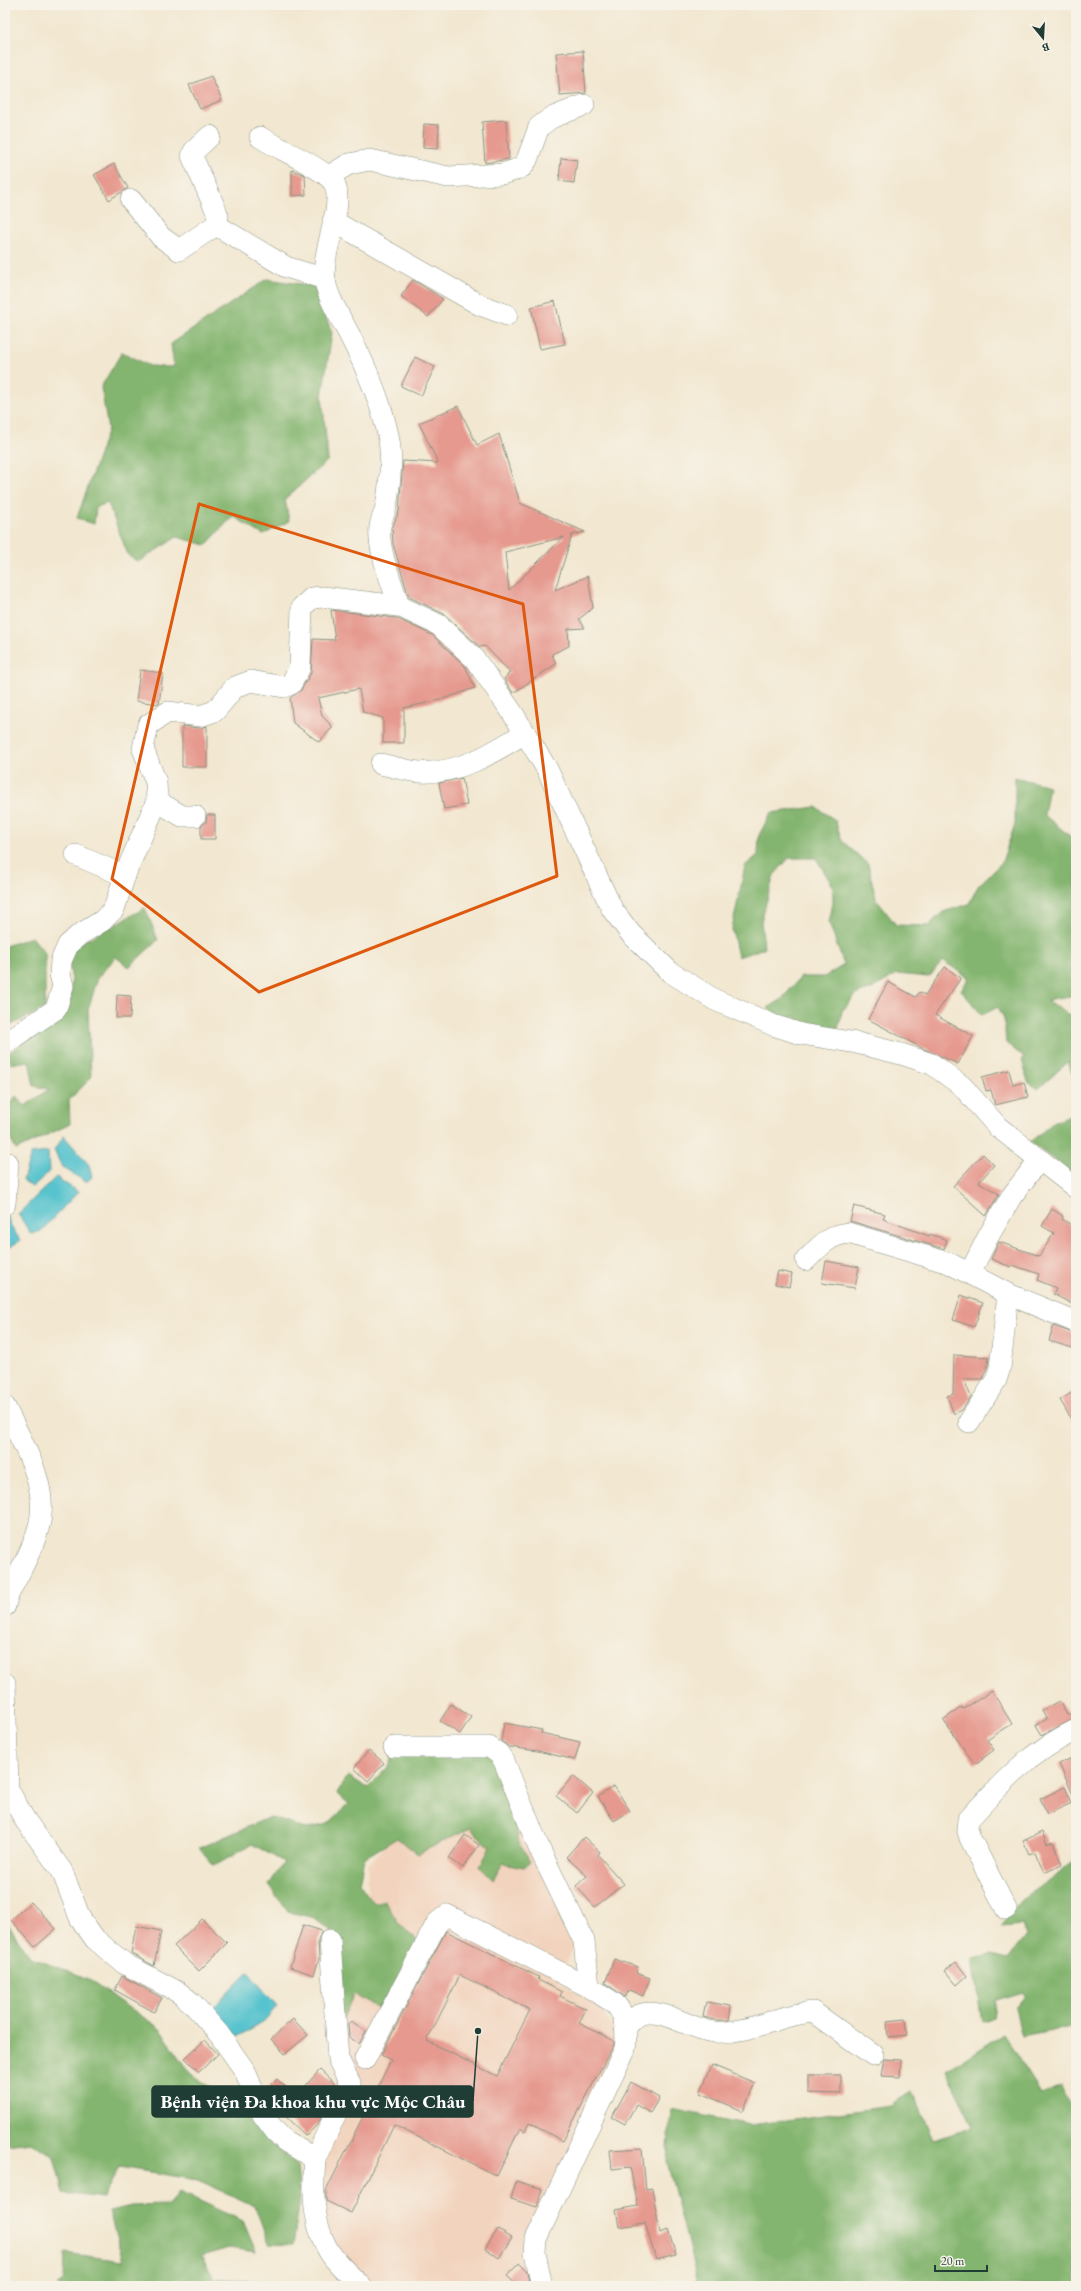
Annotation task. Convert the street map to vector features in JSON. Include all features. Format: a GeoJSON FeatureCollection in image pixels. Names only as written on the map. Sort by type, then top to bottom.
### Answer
{"type":"FeatureCollection","features":[{"type":"Feature","properties":{"kind":"street"},"geometry":{"type":"LineString","coordinates":[[330,176],[349,164],[370,160],[448,177],[502,174],[522,167],[527,160],[539,127],[551,118],[584,106]]}},
{"type":"Feature","properties":{"kind":"street"},"geometry":{"type":"LineString","coordinates":[[131,200],[161,237],[179,250],[216,225],[218,216],[192,156],[194,151],[210,136]]}},
{"type":"Feature","properties":{"kind":"street"},"geometry":{"type":"LineString","coordinates":[[260,137],[330,176],[335,185],[337,196],[325,279],[329,296],[368,373],[388,435],[390,459],[389,480],[380,527],[380,541],[399,606]]}},
{"type":"Feature","properties":{"kind":"street"},"geometry":{"type":"LineString","coordinates":[[333,220],[480,306],[507,315]]}},
{"type":"Feature","properties":{"kind":"street"},"geometry":{"type":"LineString","coordinates":[[216,225],[286,267],[325,279]]}},
{"type":"Feature","properties":{"kind":"street"},"geometry":{"type":"LineString","coordinates":[[5,1043],[56,1009],[63,986],[60,974],[64,952],[68,945],[79,935],[102,921],[114,909],[125,876],[157,801],[156,782],[143,749],[148,725],[168,712],[200,716],[215,711],[235,687],[251,680],[284,687],[291,684],[300,667],[302,607],[312,598],[333,597],[399,606],[439,625],[474,658],[547,769],[612,909],[630,934],[670,972],[715,1000],[745,1014],[801,1034],[857,1043],[932,1064],[952,1077],[998,1127],[1076,1188]]}},
{"type":"Feature","properties":{"kind":"street"},"geometry":{"type":"LineString","coordinates":[[381,764],[420,772],[436,772],[455,768],[497,750],[525,734]]}},
{"type":"Feature","properties":{"kind":"street"},"geometry":{"type":"LineString","coordinates":[[157,801],[182,816],[195,816]]}},
{"type":"Feature","properties":{"kind":"street"},"geometry":{"type":"LineString","coordinates":[[76,856],[125,876]]}},
{"type":"Feature","properties":{"kind":"street"},"geometry":{"type":"LineString","coordinates":[[970,1273],[988,1236],[1011,1197],[1040,1159]]}},
{"type":"Feature","properties":{"kind":"street"},"geometry":{"type":"LineString","coordinates":[[5,1204],[8,1164]]}},
{"type":"Feature","properties":{"kind":"street"},"geometry":{"type":"LineString","coordinates":[[806,1260],[823,1243],[839,1234],[848,1233],[949,1263],[1008,1294],[1076,1322]]}},
{"type":"Feature","properties":{"kind":"street"},"geometry":{"type":"LineString","coordinates":[[969,1422],[996,1380],[1000,1368],[1008,1294]]}},
{"type":"Feature","properties":{"kind":"street"},"geometry":{"type":"LineString","coordinates":[[5,1407],[34,1470],[41,1505],[40,1521],[32,1545],[7,1597],[5,1606]]}},
{"type":"Feature","properties":{"kind":"street"},"geometry":{"type":"LineString","coordinates":[[5,1683],[8,1789],[24,1820],[62,1871],[80,1918],[95,1939],[125,1964],[178,1992],[192,2003],[219,2034],[244,2071],[263,2115],[275,2131],[285,2141],[315,2159]]}},
{"type":"Feature","properties":{"kind":"street"},"geometry":{"type":"LineString","coordinates":[[1006,1909],[970,1838],[967,1828],[968,1820],[1010,1774],[1046,1745],[1076,1730]]}},
{"type":"Feature","properties":{"kind":"street"},"geometry":{"type":"LineString","coordinates":[[394,1748],[489,1747],[498,1752],[504,1761],[539,1848],[584,1941],[589,1987]]}},
{"type":"Feature","properties":{"kind":"street"},"geometry":{"type":"LineString","coordinates":[[365,2059],[436,1923],[447,1915],[589,1987],[616,2005],[625,2026],[627,2037],[625,2049],[536,2239],[535,2253],[542,2286]]}},
{"type":"Feature","properties":{"kind":"street"},"geometry":{"type":"LineString","coordinates":[[330,1940],[338,2059],[350,2083],[315,2159],[312,2192],[317,2221],[325,2245],[341,2266],[361,2286]]}},
{"type":"Feature","properties":{"kind":"street"},"geometry":{"type":"LineString","coordinates":[[625,2026],[639,2015],[649,2013],[660,2014],[713,2032],[746,2031],[813,2012],[873,2055]]}},
{"type":"Feature","properties":{"kind":"highlighted area"},"geometry":{"type":"Polygon","coordinates":[[[199,504],[523,604],[557,876],[259,992],[112,879],[199,504]]]}},
{"type":"Feature","properties":{"kind":"shaded area"},"geometry":{"type":"Polygon","coordinates":[[[436,1788],[503,1797],[528,1841],[560,1906],[574,1947],[558,1981],[601,2007],[620,2040],[518,2254],[532,2266],[535,2286],[373,2286],[344,2256],[330,2238],[318,2192],[329,2144],[361,2084],[351,2068],[341,2022],[370,1940],[367,1866],[436,1788]]]}},
{"type":"Feature","properties":{"kind":"green space"},"geometry":{"type":"Polygon","coordinates":[[[267,279],[314,286],[332,333],[322,396],[328,460],[285,499],[289,521],[263,535],[233,516],[206,545],[177,537],[138,562],[128,555],[108,503],[96,507],[94,524],[77,518],[108,429],[101,387],[122,352],[150,366],[174,367],[171,344],[267,279]]]}},
{"type":"Feature","properties":{"kind":"green space"},"geometry":{"type":"Polygon","coordinates":[[[1015,777],[1049,786],[1044,815],[1076,841],[1076,995],[1046,1000],[1071,1016],[1076,1014],[1076,1085],[1068,1062],[1038,1089],[1028,1082],[1022,1059],[1024,1057],[1006,1043],[1004,1018],[998,1007],[982,1015],[961,990],[969,978],[943,961],[929,977],[897,974],[874,988],[857,994],[842,1011],[838,1029],[813,1031],[802,1027],[797,1017],[777,1019],[768,1008],[781,1000],[801,977],[824,977],[844,965],[829,923],[833,903],[833,886],[816,858],[789,858],[774,875],[761,921],[764,948],[738,957],[732,929],[745,866],[758,855],[759,835],[771,813],[816,807],[835,820],[842,841],[868,864],[876,899],[896,925],[928,926],[943,912],[969,904],[978,886],[1002,862],[1015,824],[1015,777]]]}},
{"type":"Feature","properties":{"kind":"green space"},"geometry":{"type":"Polygon","coordinates":[[[145,908],[158,940],[129,967],[116,957],[98,977],[88,1010],[91,1078],[69,1100],[70,1124],[16,1150],[9,1135],[6,1123],[6,1117],[11,1104],[16,1096],[25,1106],[49,1089],[34,1086],[29,1061],[11,1064],[7,1054],[57,1020],[70,1002],[72,980],[69,962],[77,945],[145,908]]]}},
{"type":"Feature","properties":{"kind":"green space"},"geometry":{"type":"Polygon","coordinates":[[[32,937],[45,953],[45,1008],[7,1027],[5,1024],[5,946],[32,937]]]}},
{"type":"Feature","properties":{"kind":"green space"},"geometry":{"type":"Polygon","coordinates":[[[1076,1107],[1076,1176],[1030,1142],[1054,1122],[1068,1117],[1076,1107]]]}},
{"type":"Feature","properties":{"kind":"green space"},"geometry":{"type":"Polygon","coordinates":[[[488,1753],[497,1764],[514,1812],[519,1843],[530,1862],[524,1867],[503,1863],[493,1880],[480,1867],[490,1847],[470,1828],[418,1854],[397,1838],[364,1858],[359,1883],[374,1904],[385,1901],[398,1922],[420,1944],[378,2009],[354,1994],[341,2022],[335,1934],[315,1918],[288,1912],[269,1885],[284,1862],[252,1844],[214,1865],[199,1848],[270,1817],[305,1829],[328,1824],[349,1804],[337,1793],[348,1776],[368,1788],[387,1768],[393,1755],[488,1753]]]}},
{"type":"Feature","properties":{"kind":"green space"},"geometry":{"type":"Polygon","coordinates":[[[1076,1860],[1076,2025],[1022,2036],[1015,2008],[1025,1996],[1023,1992],[996,2000],[993,2018],[982,2022],[972,1959],[992,1955],[1008,1959],[1026,1936],[1022,1924],[1001,1926],[1020,1901],[1076,1860]]]}},
{"type":"Feature","properties":{"kind":"green space"},"geometry":{"type":"Polygon","coordinates":[[[5,1920],[30,1957],[88,1979],[159,2028],[190,2072],[241,2112],[297,2166],[300,2200],[293,2245],[269,2244],[255,2206],[198,2180],[119,2167],[103,2198],[63,2193],[54,2157],[31,2142],[5,2145],[5,1920]]]}},
{"type":"Feature","properties":{"kind":"green space"},"geometry":{"type":"Polygon","coordinates":[[[1003,2034],[1041,2094],[1062,2086],[1076,2120],[1076,2286],[695,2286],[697,2279],[667,2161],[671,2109],[750,2125],[891,2106],[910,2091],[915,2097],[934,2140],[973,2126],[947,2071],[1003,2034]]]}},
{"type":"Feature","properties":{"kind":"green space"},"geometry":{"type":"Polygon","coordinates":[[[179,2192],[243,2221],[256,2252],[229,2248],[201,2256],[214,2278],[249,2281],[248,2286],[57,2286],[64,2280],[65,2253],[123,2261],[109,2211],[132,2206],[168,2205],[179,2192]]]}},
{"type":"Feature","properties":{"kind":"water"},"geometry":{"type":"Polygon","coordinates":[[[64,1136],[89,1165],[92,1177],[86,1182],[62,1167],[54,1150],[64,1136]]]}},
{"type":"Feature","properties":{"kind":"water"},"geometry":{"type":"Polygon","coordinates":[[[48,1152],[49,1172],[32,1187],[23,1180],[31,1154],[48,1152]]]}},
{"type":"Feature","properties":{"kind":"water"},"geometry":{"type":"Polygon","coordinates":[[[56,1177],[78,1192],[41,1231],[31,1234],[18,1214],[56,1177]]]}},
{"type":"Feature","properties":{"kind":"water"},"geometry":{"type":"Polygon","coordinates":[[[5,1215],[7,1215],[10,1225],[20,1240],[5,1251],[5,1215]]]}},
{"type":"Feature","properties":{"kind":"water"},"geometry":{"type":"Polygon","coordinates":[[[248,1972],[277,2006],[264,2021],[237,2037],[211,2010],[248,1972]]]}},
{"type":"Feature","properties":{"kind":"building"},"geometry":{"type":"Polygon","coordinates":[[[583,51],[586,93],[560,95],[556,53],[583,51]]]}},
{"type":"Feature","properties":{"kind":"building"},"geometry":{"type":"Polygon","coordinates":[[[211,76],[222,100],[200,109],[189,85],[211,76]]]}},
{"type":"Feature","properties":{"kind":"building"},"geometry":{"type":"Polygon","coordinates":[[[506,120],[509,159],[485,163],[482,122],[506,120]]]}},
{"type":"Feature","properties":{"kind":"building"},"geometry":{"type":"Polygon","coordinates":[[[424,124],[439,125],[438,149],[423,148],[424,124]]]}},
{"type":"Feature","properties":{"kind":"building"},"geometry":{"type":"Polygon","coordinates":[[[561,158],[577,160],[574,183],[559,181],[561,158]]]}},
{"type":"Feature","properties":{"kind":"building"},"geometry":{"type":"Polygon","coordinates":[[[114,164],[128,188],[109,200],[94,175],[114,164]]]}},
{"type":"Feature","properties":{"kind":"building"},"geometry":{"type":"Polygon","coordinates":[[[292,170],[305,175],[306,195],[292,196],[292,170]]]}},
{"type":"Feature","properties":{"kind":"building"},"geometry":{"type":"Polygon","coordinates":[[[413,280],[443,299],[428,317],[401,296],[413,280]]]}},
{"type":"Feature","properties":{"kind":"building"},"geometry":{"type":"Polygon","coordinates":[[[555,301],[565,344],[540,349],[531,307],[555,301]]]}},
{"type":"Feature","properties":{"kind":"building"},"geometry":{"type":"Polygon","coordinates":[[[415,357],[435,367],[421,396],[401,386],[415,357]]]}},
{"type":"Feature","properties":{"kind":"building"},"geometry":{"type":"Polygon","coordinates":[[[458,406],[477,445],[499,434],[520,503],[585,532],[572,535],[555,590],[588,576],[593,608],[579,619],[585,628],[568,629],[569,646],[552,654],[556,664],[513,693],[504,679],[510,672],[485,646],[480,647],[444,614],[409,597],[393,544],[392,528],[399,511],[403,461],[438,463],[419,423],[458,406]],[[564,537],[505,552],[509,590],[564,537]]]}},
{"type":"Feature","properties":{"kind":"building"},"geometry":{"type":"Polygon","coordinates":[[[331,610],[396,618],[432,635],[465,666],[475,688],[440,700],[404,708],[404,743],[383,743],[383,718],[363,712],[359,689],[318,698],[322,716],[333,727],[319,742],[293,723],[290,698],[301,690],[311,673],[313,639],[335,640],[331,610]]]}},
{"type":"Feature","properties":{"kind":"building"},"geometry":{"type":"Polygon","coordinates":[[[140,670],[163,673],[159,704],[136,701],[140,670]]]}},
{"type":"Feature","properties":{"kind":"building"},"geometry":{"type":"Polygon","coordinates":[[[182,726],[199,728],[207,726],[207,767],[182,767],[182,726]]]}},
{"type":"Feature","properties":{"kind":"building"},"geometry":{"type":"Polygon","coordinates":[[[462,778],[467,805],[444,809],[439,783],[462,778]]]}},
{"type":"Feature","properties":{"kind":"building"},"geometry":{"type":"Polygon","coordinates":[[[207,815],[215,815],[215,839],[201,839],[201,826],[206,822],[207,815]]]}},
{"type":"Feature","properties":{"kind":"building"},"geometry":{"type":"Polygon","coordinates":[[[945,967],[961,978],[935,1015],[973,1036],[958,1064],[922,1048],[868,1019],[888,982],[916,997],[919,992],[925,995],[945,967]]]}},
{"type":"Feature","properties":{"kind":"building"},"geometry":{"type":"Polygon","coordinates":[[[117,995],[131,996],[130,1018],[116,1018],[117,995]]]}},
{"type":"Feature","properties":{"kind":"building"},"geometry":{"type":"Polygon","coordinates":[[[1009,1070],[1013,1085],[1024,1082],[1028,1097],[995,1105],[991,1090],[986,1091],[982,1077],[1009,1070]]]}},
{"type":"Feature","properties":{"kind":"building"},"geometry":{"type":"Polygon","coordinates":[[[983,1154],[994,1165],[979,1182],[999,1194],[986,1216],[953,1186],[983,1154]]]}},
{"type":"Feature","properties":{"kind":"building"},"geometry":{"type":"Polygon","coordinates":[[[854,1206],[885,1214],[883,1219],[929,1236],[930,1234],[947,1240],[944,1249],[850,1221],[854,1206]]]}},
{"type":"Feature","properties":{"kind":"building"},"geometry":{"type":"Polygon","coordinates":[[[1052,1209],[1063,1216],[1062,1219],[1076,1228],[1076,1306],[1053,1294],[1056,1288],[1037,1280],[1039,1274],[1012,1265],[1011,1267],[991,1259],[999,1242],[1039,1256],[1054,1233],[1042,1226],[1052,1209]]]}},
{"type":"Feature","properties":{"kind":"building"},"geometry":{"type":"Polygon","coordinates":[[[826,1261],[859,1267],[855,1288],[822,1283],[826,1261]]]}},
{"type":"Feature","properties":{"kind":"building"},"geometry":{"type":"Polygon","coordinates":[[[778,1271],[792,1274],[789,1287],[775,1284],[778,1271]]]}},
{"type":"Feature","properties":{"kind":"building"},"geometry":{"type":"Polygon","coordinates":[[[961,1295],[983,1303],[974,1327],[953,1320],[961,1295]]]}},
{"type":"Feature","properties":{"kind":"building"},"geometry":{"type":"Polygon","coordinates":[[[1053,1326],[1076,1334],[1076,1349],[1049,1341],[1053,1326]]]}},
{"type":"Feature","properties":{"kind":"building"},"geometry":{"type":"Polygon","coordinates":[[[954,1355],[989,1357],[988,1365],[982,1379],[964,1379],[971,1397],[962,1410],[954,1414],[947,1396],[953,1394],[954,1355]]]}},
{"type":"Feature","properties":{"kind":"building"},"geometry":{"type":"Polygon","coordinates":[[[1076,1390],[1076,1427],[1060,1400],[1076,1390]]]}},
{"type":"Feature","properties":{"kind":"building"},"geometry":{"type":"Polygon","coordinates":[[[992,1691],[1012,1724],[987,1740],[994,1750],[975,1764],[943,1720],[962,1707],[963,1709],[992,1691]]]}},
{"type":"Feature","properties":{"kind":"building"},"geometry":{"type":"Polygon","coordinates":[[[1059,1701],[1067,1715],[1076,1711],[1076,1718],[1042,1735],[1036,1725],[1047,1719],[1042,1710],[1059,1701]]]}},
{"type":"Feature","properties":{"kind":"building"},"geometry":{"type":"Polygon","coordinates":[[[451,1704],[471,1717],[460,1734],[440,1721],[451,1704]]]}},
{"type":"Feature","properties":{"kind":"building"},"geometry":{"type":"Polygon","coordinates":[[[504,1723],[542,1730],[541,1733],[580,1742],[575,1760],[538,1751],[509,1747],[501,1741],[504,1723]]]}},
{"type":"Feature","properties":{"kind":"building"},"geometry":{"type":"Polygon","coordinates":[[[369,1750],[384,1763],[368,1781],[354,1768],[369,1750]]]}},
{"type":"Feature","properties":{"kind":"building"},"geometry":{"type":"Polygon","coordinates":[[[1076,1756],[1076,1801],[1059,1764],[1076,1756]]]}},
{"type":"Feature","properties":{"kind":"building"},"geometry":{"type":"Polygon","coordinates":[[[573,1776],[593,1793],[577,1813],[556,1796],[573,1776]]]}},
{"type":"Feature","properties":{"kind":"building"},"geometry":{"type":"Polygon","coordinates":[[[614,1786],[630,1811],[614,1821],[598,1797],[614,1786]]]}},
{"type":"Feature","properties":{"kind":"building"},"geometry":{"type":"Polygon","coordinates":[[[1065,1787],[1072,1803],[1047,1814],[1040,1799],[1065,1787]]]}},
{"type":"Feature","properties":{"kind":"building"},"geometry":{"type":"Polygon","coordinates":[[[1042,1832],[1047,1844],[1053,1842],[1062,1865],[1044,1873],[1035,1852],[1029,1854],[1023,1841],[1042,1832]]]}},
{"type":"Feature","properties":{"kind":"building"},"geometry":{"type":"Polygon","coordinates":[[[465,1835],[479,1845],[463,1868],[449,1858],[465,1835]]]}},
{"type":"Feature","properties":{"kind":"building"},"geometry":{"type":"Polygon","coordinates":[[[584,1837],[600,1852],[598,1855],[624,1884],[595,1907],[576,1886],[587,1876],[566,1857],[584,1837]]]}},
{"type":"Feature","properties":{"kind":"building"},"geometry":{"type":"Polygon","coordinates":[[[31,1902],[56,1929],[35,1947],[11,1920],[31,1902]]]}},
{"type":"Feature","properties":{"kind":"building"},"geometry":{"type":"Polygon","coordinates":[[[202,1919],[227,1943],[199,1971],[174,1946],[202,1919]]]}},
{"type":"Feature","properties":{"kind":"building"},"geometry":{"type":"Polygon","coordinates":[[[303,1925],[322,1931],[318,1940],[319,1959],[314,1975],[290,1967],[303,1925]]]}},
{"type":"Feature","properties":{"kind":"building"},"geometry":{"type":"Polygon","coordinates":[[[136,1926],[161,1931],[154,1966],[131,1953],[136,1926]]]}},
{"type":"Feature","properties":{"kind":"building"},"geometry":{"type":"Polygon","coordinates":[[[446,1931],[539,1977],[538,1980],[562,1992],[560,1996],[586,2009],[579,2023],[614,2041],[614,2044],[563,2141],[529,2123],[525,2131],[520,2128],[497,2176],[394,2125],[351,2213],[326,2201],[326,2191],[391,2060],[381,2055],[446,1931]],[[460,1975],[427,2041],[497,2076],[530,2010],[460,1975]]]}},
{"type":"Feature","properties":{"kind":"building"},"geometry":{"type":"Polygon","coordinates":[[[614,1959],[638,1967],[636,1973],[650,1978],[643,1996],[629,1990],[625,1997],[605,1983],[614,1959]]]}},
{"type":"Feature","properties":{"kind":"building"},"geometry":{"type":"Polygon","coordinates":[[[956,1962],[967,1976],[957,1985],[945,1971],[956,1962]]]}},
{"type":"Feature","properties":{"kind":"building"},"geometry":{"type":"Polygon","coordinates":[[[122,1976],[162,1998],[154,2012],[115,1990],[122,1976]]]}},
{"type":"Feature","properties":{"kind":"building"},"geometry":{"type":"Polygon","coordinates":[[[706,2002],[731,2006],[729,2020],[716,2020],[703,2017],[706,2002]]]}},
{"type":"Feature","properties":{"kind":"building"},"geometry":{"type":"Polygon","coordinates":[[[293,2019],[308,2035],[285,2054],[271,2039],[293,2019]]]}},
{"type":"Feature","properties":{"kind":"building"},"geometry":{"type":"Polygon","coordinates":[[[905,2019],[907,2035],[888,2037],[887,2021],[905,2019]]]}},
{"type":"Feature","properties":{"kind":"building"},"geometry":{"type":"Polygon","coordinates":[[[351,2021],[366,2031],[359,2044],[349,2037],[348,2025],[351,2021]]]}},
{"type":"Feature","properties":{"kind":"building"},"geometry":{"type":"Polygon","coordinates":[[[205,2040],[218,2054],[199,2072],[185,2058],[205,2040]]]}},
{"type":"Feature","properties":{"kind":"building"},"geometry":{"type":"Polygon","coordinates":[[[884,2059],[901,2060],[900,2077],[881,2076],[884,2059]]]}},
{"type":"Feature","properties":{"kind":"building"},"geometry":{"type":"Polygon","coordinates":[[[712,2065],[755,2083],[743,2111],[700,2093],[712,2065]]]}},
{"type":"Feature","properties":{"kind":"building"},"geometry":{"type":"Polygon","coordinates":[[[320,2070],[336,2085],[318,2124],[306,2136],[285,2116],[287,2113],[266,2090],[277,2079],[295,2097],[320,2070]]]}},
{"type":"Feature","properties":{"kind":"building"},"geometry":{"type":"Polygon","coordinates":[[[808,2075],[841,2075],[841,2094],[808,2093],[808,2075]]]}},
{"type":"Feature","properties":{"kind":"building"},"geometry":{"type":"Polygon","coordinates":[[[631,2082],[659,2098],[650,2113],[636,2105],[625,2124],[612,2117],[631,2082]]]}},
{"type":"Feature","properties":{"kind":"building"},"geometry":{"type":"Polygon","coordinates":[[[642,2148],[646,2189],[652,2188],[660,2233],[668,2230],[676,2255],[656,2260],[645,2223],[619,2227],[616,2210],[638,2206],[630,2167],[612,2169],[610,2150],[642,2148]]]}},
{"type":"Feature","properties":{"kind":"building"},"geometry":{"type":"Polygon","coordinates":[[[516,2181],[543,2189],[537,2207],[511,2199],[516,2181]]]}},
{"type":"Feature","properties":{"kind":"building"},"geometry":{"type":"Polygon","coordinates":[[[498,2229],[512,2237],[499,2258],[485,2249],[498,2229]]]}},
{"type":"Feature","properties":{"kind":"building"},"geometry":{"type":"Polygon","coordinates":[[[519,2263],[527,2271],[530,2286],[518,2286],[507,2276],[519,2263]]]}},
{"type":"Feature","properties":{"kind":"place","name":"Bệnh viện Đa khoa khu vực Mộc Châu"},"geometry":{"type":"Point","coordinates":[478,2031]}}]}
